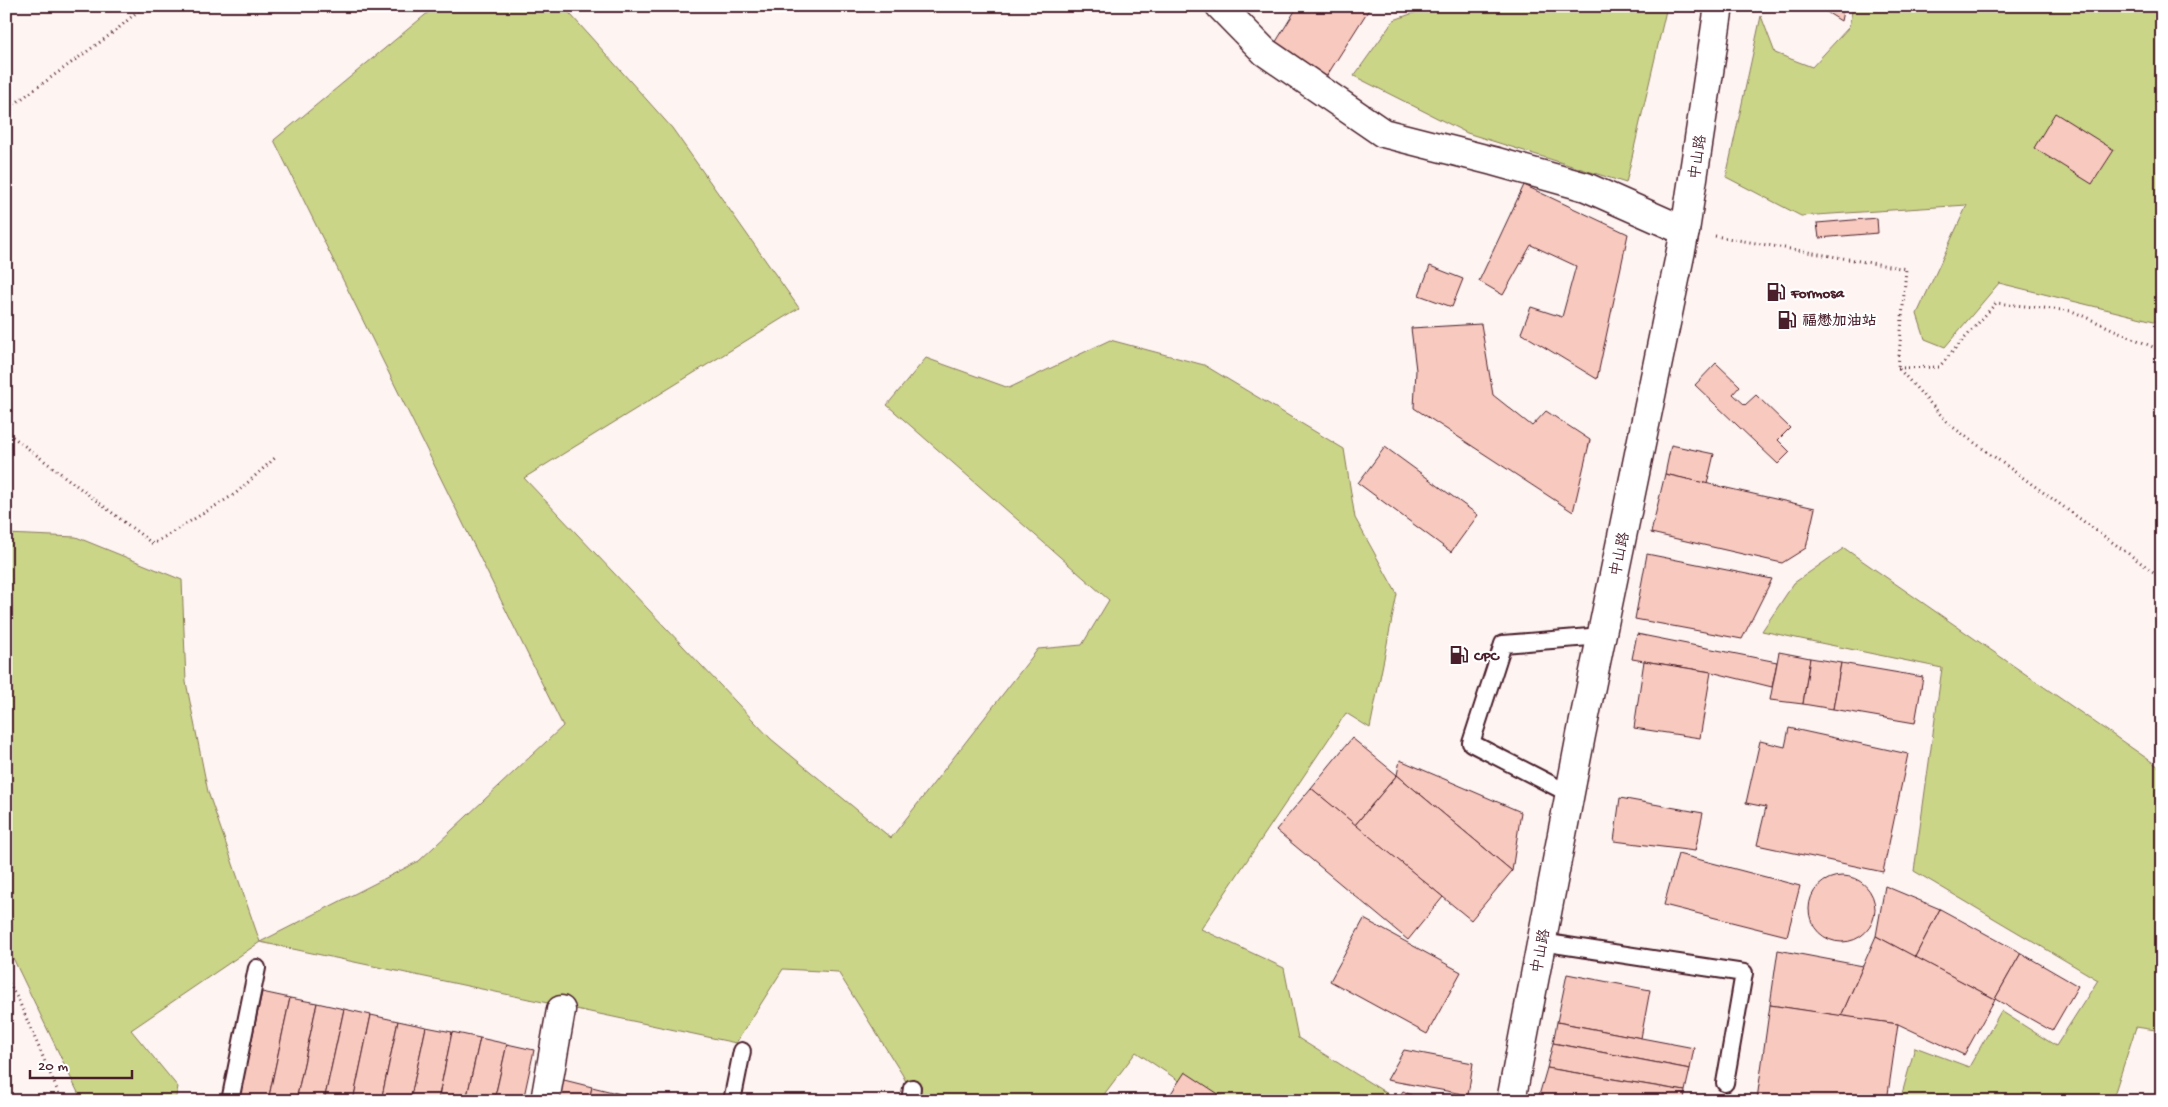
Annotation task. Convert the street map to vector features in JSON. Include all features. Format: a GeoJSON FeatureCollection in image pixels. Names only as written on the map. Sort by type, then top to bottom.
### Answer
{"type":"FeatureCollection","features":[{"type":"Feature","properties":{"kind":"main road"},"geometry":{"type":"LineString","coordinates":[[1220,6],[1265,52],[1383,133],[1586,187],[1685,231]]}},
{"type":"Feature","properties":{"kind":"main road","name":"中山路"},"geometry":{"type":"LineString","coordinates":[[1511,1101],[1570,794],[1685,231],[1720,6]]}},
{"type":"Feature","properties":{"kind":"main road"},"geometry":{"type":"LineString","coordinates":[[545,1101],[561,1010]]}},
{"type":"Feature","properties":{"kind":"lane"},"geometry":{"type":"LineString","coordinates":[[1570,794],[1471,743],[1503,644],[1602,636]]}},
{"type":"Feature","properties":{"kind":"lane"},"geometry":{"type":"LineString","coordinates":[[1541,942],[1744,973],[1725,1083]]}},
{"type":"Feature","properties":{"kind":"lane"},"geometry":{"type":"LineString","coordinates":[[230,1101],[257,968]]}},
{"type":"Feature","properties":{"kind":"lane"},"geometry":{"type":"LineString","coordinates":[[732,1101],[742,1051]]}},
{"type":"Feature","properties":{"kind":"path"},"geometry":{"type":"LineString","coordinates":[[6,110],[114,32],[144,6]]}},
{"type":"Feature","properties":{"kind":"path"},"geometry":{"type":"LineString","coordinates":[[1685,231],[1906,269],[1898,368],[1950,425],[2162,578]]}},
{"type":"Feature","properties":{"kind":"path"},"geometry":{"type":"LineString","coordinates":[[1898,368],[1939,367],[1996,303],[2072,311],[2162,351]]}},
{"type":"Feature","properties":{"kind":"path"},"geometry":{"type":"LineString","coordinates":[[6,429],[13,437],[153,544],[235,494],[276,458]]}},
{"type":"Feature","properties":{"kind":"path"},"geometry":{"type":"LineString","coordinates":[[6,979],[18,999],[62,1101]]}},
{"type":"Feature","properties":{"kind":"green space"},"geometry":{"type":"Polygon","coordinates":[[[436,6],[563,6],[672,128],[799,308],[524,478],[771,739],[891,838],[1038,649],[1082,645],[1109,600],[887,405],[926,358],[1009,388],[1110,340],[1204,365],[1344,449],[1355,518],[1397,594],[1370,728],[1346,713],[1201,929],[1284,968],[1298,1038],[1388,1094],[1382,1101],[1209,1101],[1136,1052],[1099,1101],[916,1101],[902,1074],[838,972],[783,969],[736,1043],[260,942],[419,861],[563,726],[274,140],[436,6]]]}},
{"type":"Feature","properties":{"kind":"green space"},"geometry":{"type":"Polygon","coordinates":[[[1433,6],[1667,6],[1626,183],[1467,133],[1354,76],[1394,20],[1433,6]]]}},
{"type":"Feature","properties":{"kind":"green space"},"geometry":{"type":"Polygon","coordinates":[[[1853,6],[2162,6],[2162,323],[1999,283],[1945,347],[1925,339],[1917,314],[1967,205],[1801,216],[1726,177],[1761,16],[1775,53],[1812,67],[1849,27],[1853,6]]]}},
{"type":"Feature","properties":{"kind":"green space"},"geometry":{"type":"Polygon","coordinates":[[[6,534],[76,537],[182,580],[186,682],[208,792],[260,942],[131,1030],[178,1087],[175,1101],[82,1101],[13,958],[6,973],[6,534]]]}},
{"type":"Feature","properties":{"kind":"green space"},"geometry":{"type":"Polygon","coordinates":[[[1844,548],[2162,769],[2162,1031],[2136,1027],[2112,1101],[1900,1101],[1915,1047],[1969,1067],[2001,1011],[2056,1046],[2098,980],[1914,871],[1942,668],[1762,631],[1794,583],[1844,548]]]}},
{"type":"Feature","properties":{"kind":"building"},"geometry":{"type":"Polygon","coordinates":[[[1298,6],[1371,6],[1326,77],[1274,45],[1298,6]]]}},
{"type":"Feature","properties":{"kind":"building"},"geometry":{"type":"Polygon","coordinates":[[[1817,6],[1844,6],[1841,21],[1817,6]]]}},
{"type":"Feature","properties":{"kind":"building"},"geometry":{"type":"Polygon","coordinates":[[[2055,113],[2114,150],[2092,184],[2034,148],[2055,113]]]}},
{"type":"Feature","properties":{"kind":"building"},"geometry":{"type":"Polygon","coordinates":[[[1524,185],[1628,234],[1597,379],[1521,333],[1531,307],[1562,317],[1576,266],[1531,245],[1503,295],[1479,281],[1524,185]]]}},
{"type":"Feature","properties":{"kind":"building"},"geometry":{"type":"Polygon","coordinates":[[[1877,218],[1878,233],[1819,238],[1817,223],[1877,218]]]}},
{"type":"Feature","properties":{"kind":"building"},"geometry":{"type":"Polygon","coordinates":[[[1430,266],[1463,279],[1452,307],[1419,295],[1430,266]]]}},
{"type":"Feature","properties":{"kind":"building"},"geometry":{"type":"Polygon","coordinates":[[[1481,324],[1493,395],[1532,426],[1546,411],[1590,440],[1573,512],[1414,408],[1416,370],[1411,328],[1481,324]]]}},
{"type":"Feature","properties":{"kind":"building"},"geometry":{"type":"Polygon","coordinates":[[[1716,363],[1740,386],[1733,394],[1745,405],[1756,395],[1790,428],[1778,440],[1790,452],[1778,464],[1695,385],[1716,363]]]}},
{"type":"Feature","properties":{"kind":"building"},"geometry":{"type":"Polygon","coordinates":[[[1671,445],[1714,454],[1707,484],[1665,474],[1671,445]]]}},
{"type":"Feature","properties":{"kind":"building"},"geometry":{"type":"Polygon","coordinates":[[[1385,447],[1478,515],[1451,552],[1358,483],[1385,447]]]}},
{"type":"Feature","properties":{"kind":"building"},"geometry":{"type":"Polygon","coordinates":[[[1665,474],[1815,508],[1806,548],[1782,563],[1651,533],[1665,474]]]}},
{"type":"Feature","properties":{"kind":"building"},"geometry":{"type":"Polygon","coordinates":[[[1647,554],[1772,579],[1742,639],[1635,619],[1647,554]]]}},
{"type":"Feature","properties":{"kind":"building"},"geometry":{"type":"Polygon","coordinates":[[[1637,634],[1777,662],[1772,687],[1711,672],[1632,659],[1637,634]]]}},
{"type":"Feature","properties":{"kind":"building"},"geometry":{"type":"Polygon","coordinates":[[[1779,652],[1810,658],[1803,704],[1770,700],[1779,652]]]}},
{"type":"Feature","properties":{"kind":"building"},"geometry":{"type":"Polygon","coordinates":[[[1810,658],[1841,663],[1833,709],[1803,704],[1810,658]]]}},
{"type":"Feature","properties":{"kind":"building"},"geometry":{"type":"Polygon","coordinates":[[[1644,661],[1711,672],[1700,738],[1634,728],[1644,661]]]}},
{"type":"Feature","properties":{"kind":"building"},"geometry":{"type":"Polygon","coordinates":[[[1841,663],[1923,677],[1915,723],[1833,709],[1841,663]]]}},
{"type":"Feature","properties":{"kind":"building"},"geometry":{"type":"Polygon","coordinates":[[[1789,728],[1908,754],[1883,872],[1757,845],[1766,807],[1746,803],[1760,741],[1785,747],[1789,728]]]}},
{"type":"Feature","properties":{"kind":"building"},"geometry":{"type":"Polygon","coordinates":[[[1352,738],[1397,775],[1355,825],[1311,788],[1352,738]]]}},
{"type":"Feature","properties":{"kind":"building"},"geometry":{"type":"Polygon","coordinates":[[[1400,760],[1521,812],[1512,871],[1397,775],[1400,760]]]}},
{"type":"Feature","properties":{"kind":"building"},"geometry":{"type":"Polygon","coordinates":[[[1397,775],[1512,871],[1471,920],[1355,825],[1397,775]]]}},
{"type":"Feature","properties":{"kind":"building"},"geometry":{"type":"Polygon","coordinates":[[[1311,788],[1443,897],[1408,940],[1276,830],[1311,788]]]}},
{"type":"Feature","properties":{"kind":"building"},"geometry":{"type":"Polygon","coordinates":[[[1620,798],[1703,813],[1695,851],[1614,841],[1620,798]]]}},
{"type":"Feature","properties":{"kind":"building"},"geometry":{"type":"Polygon","coordinates":[[[1678,854],[1800,886],[1787,936],[1664,905],[1678,854]]]}},
{"type":"Feature","properties":{"kind":"building"},"geometry":{"type":"Polygon","coordinates":[[[1842,876],[1855,879],[1865,886],[1872,896],[1875,909],[1872,922],[1865,932],[1855,939],[1842,942],[1829,939],[1819,932],[1812,922],[1809,909],[1812,896],[1819,886],[1829,879],[1842,876]]]}},
{"type":"Feature","properties":{"kind":"building"},"geometry":{"type":"Polygon","coordinates":[[[1885,886],[1940,909],[1915,957],[1876,936],[1885,886]]]}},
{"type":"Feature","properties":{"kind":"building"},"geometry":{"type":"Polygon","coordinates":[[[1940,909],[2021,953],[1995,999],[1915,957],[1940,909]]]}},
{"type":"Feature","properties":{"kind":"building"},"geometry":{"type":"Polygon","coordinates":[[[1364,919],[1461,972],[1427,1034],[1330,981],[1364,919]]]}},
{"type":"Feature","properties":{"kind":"building"},"geometry":{"type":"Polygon","coordinates":[[[1876,936],[1995,999],[1964,1055],[1898,1024],[1841,1016],[1876,936]]]}},
{"type":"Feature","properties":{"kind":"building"},"geometry":{"type":"Polygon","coordinates":[[[1778,950],[1863,966],[1841,1016],[1770,1005],[1778,950]]]}},
{"type":"Feature","properties":{"kind":"building"},"geometry":{"type":"Polygon","coordinates":[[[2021,953],[2078,986],[2052,1031],[1995,999],[2021,953]]]}},
{"type":"Feature","properties":{"kind":"building"},"geometry":{"type":"Polygon","coordinates":[[[1567,974],[1650,990],[1641,1038],[1557,1022],[1567,974]]]}},
{"type":"Feature","properties":{"kind":"building"},"geometry":{"type":"Polygon","coordinates":[[[262,992],[290,998],[268,1101],[241,1101],[239,1100],[262,992]]]}},
{"type":"Feature","properties":{"kind":"building"},"geometry":{"type":"Polygon","coordinates":[[[290,998],[317,1003],[296,1101],[268,1101],[290,998]]]}},
{"type":"Feature","properties":{"kind":"building"},"geometry":{"type":"Polygon","coordinates":[[[317,1003],[344,1009],[324,1101],[296,1101],[317,1003]]]}},
{"type":"Feature","properties":{"kind":"building"},"geometry":{"type":"Polygon","coordinates":[[[1770,1005],[1898,1024],[1887,1101],[1771,1101],[1757,1099],[1770,1005]]]}},
{"type":"Feature","properties":{"kind":"building"},"geometry":{"type":"Polygon","coordinates":[[[344,1009],[371,1015],[353,1101],[324,1101],[344,1009]]]}},
{"type":"Feature","properties":{"kind":"building"},"geometry":{"type":"Polygon","coordinates":[[[371,1015],[398,1021],[381,1101],[353,1101],[371,1015]]]}},
{"type":"Feature","properties":{"kind":"building"},"geometry":{"type":"Polygon","coordinates":[[[398,1021],[426,1027],[410,1101],[381,1101],[398,1021]]]}},
{"type":"Feature","properties":{"kind":"building"},"geometry":{"type":"Polygon","coordinates":[[[1557,1022],[1694,1048],[1690,1069],[1553,1043],[1557,1022]]]}},
{"type":"Feature","properties":{"kind":"building"},"geometry":{"type":"Polygon","coordinates":[[[426,1027],[452,1032],[438,1101],[410,1101],[426,1027]]]}},
{"type":"Feature","properties":{"kind":"building"},"geometry":{"type":"Polygon","coordinates":[[[452,1032],[480,1038],[466,1101],[438,1101],[452,1032]]]}},
{"type":"Feature","properties":{"kind":"building"},"geometry":{"type":"Polygon","coordinates":[[[480,1038],[507,1044],[494,1101],[466,1101],[480,1038]]]}},
{"type":"Feature","properties":{"kind":"building"},"geometry":{"type":"Polygon","coordinates":[[[1553,1043],[1690,1069],[1685,1091],[1547,1068],[1553,1043]]]}},
{"type":"Feature","properties":{"kind":"building"},"geometry":{"type":"Polygon","coordinates":[[[507,1044],[534,1050],[523,1101],[494,1101],[507,1044]]]}},
{"type":"Feature","properties":{"kind":"building"},"geometry":{"type":"Polygon","coordinates":[[[1404,1050],[1473,1063],[1468,1095],[1387,1080],[1404,1050]]]}},
{"type":"Feature","properties":{"kind":"building"},"geometry":{"type":"Polygon","coordinates":[[[1547,1068],[1685,1091],[1684,1101],[1538,1099],[1547,1068]]]}},
{"type":"Feature","properties":{"kind":"building"},"geometry":{"type":"Polygon","coordinates":[[[1185,1072],[1229,1101],[1166,1101],[1185,1072]]]}},
{"type":"Feature","properties":{"kind":"building"},"geometry":{"type":"Polygon","coordinates":[[[560,1079],[592,1087],[589,1101],[555,1101],[560,1079]]]}},
{"type":"Feature","properties":{"kind":"building"},"geometry":{"type":"Polygon","coordinates":[[[592,1087],[625,1095],[624,1101],[589,1101],[592,1087]]]}},
{"type":"Feature","properties":{"kind":"building"},"geometry":{"type":"Polygon","coordinates":[[[1403,1091],[1423,1101],[1396,1101],[1403,1091]]]}},
{"type":"Feature","properties":{"kind":"building"},"geometry":{"type":"Polygon","coordinates":[[[625,1095],[654,1101],[624,1101],[625,1095]]]}},
{"type":"Feature","properties":{"kind":"place","name":"Formosa"},"geometry":{"type":"Point","coordinates":[1776,292]}},
{"type":"Feature","properties":{"kind":"place","name":"福懋加油站"},"geometry":{"type":"Point","coordinates":[1787,320]}},
{"type":"Feature","properties":{"kind":"place","name":"CPC"},"geometry":{"type":"Point","coordinates":[1459,655]}}]}
